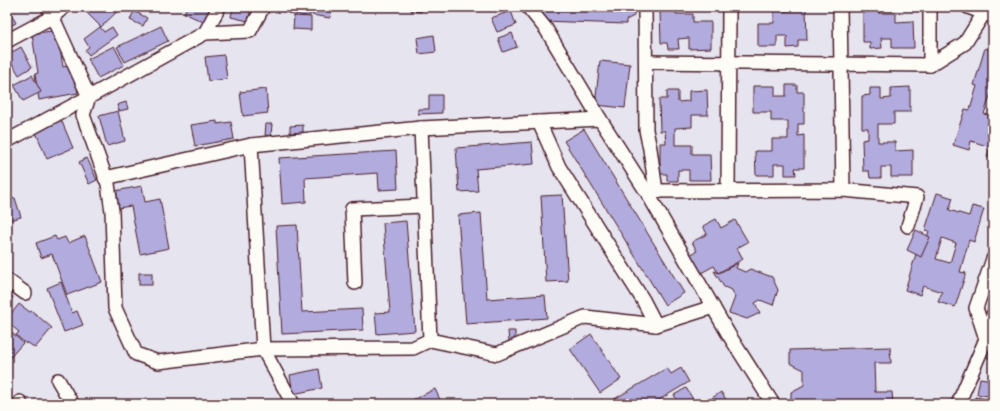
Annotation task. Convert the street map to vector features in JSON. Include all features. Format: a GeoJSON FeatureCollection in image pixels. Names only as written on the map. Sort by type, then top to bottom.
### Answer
{"type":"FeatureCollection","features":[{"type":"Feature","properties":{"kind":"street"},"geometry":{"type":"LineString","coordinates":[[7,41],[50,12],[64,7]]}},
{"type":"Feature","properties":{"kind":"street"},"geometry":{"type":"LineString","coordinates":[[205,33],[219,7]]}},
{"type":"Feature","properties":{"kind":"street"},"geometry":{"type":"LineString","coordinates":[[7,141],[205,33],[250,31],[263,7]]}},
{"type":"Feature","properties":{"kind":"street"},"geometry":{"type":"LineString","coordinates":[[528,7],[546,29],[600,119],[652,192],[712,307],[728,335],[773,404]]}},
{"type":"Feature","properties":{"kind":"street"},"geometry":{"type":"LineString","coordinates":[[645,7],[646,130],[650,149],[652,192]]}},
{"type":"Feature","properties":{"kind":"street"},"geometry":{"type":"LineString","coordinates":[[728,191],[729,7]]}},
{"type":"Feature","properties":{"kind":"street"},"geometry":{"type":"LineString","coordinates":[[840,7],[843,190]]}},
{"type":"Feature","properties":{"kind":"street"},"geometry":{"type":"LineString","coordinates":[[930,7],[930,65]]}},
{"type":"Feature","properties":{"kind":"street"},"geometry":{"type":"LineString","coordinates":[[646,62],[930,65],[965,43],[989,15],[968,7]]}},
{"type":"Feature","properties":{"kind":"street"},"geometry":{"type":"LineString","coordinates":[[50,12],[89,97],[83,115],[105,178],[112,212],[115,308],[136,354],[158,362],[263,349],[413,348],[430,340],[497,354],[585,317],[656,325],[712,307]]}},
{"type":"Feature","properties":{"kind":"street"},"geometry":{"type":"LineString","coordinates":[[105,178],[251,145],[421,128],[600,119]]}},
{"type":"Feature","properties":{"kind":"street"},"geometry":{"type":"LineString","coordinates":[[539,122],[559,168],[643,300],[656,325]]}},
{"type":"Feature","properties":{"kind":"street"},"geometry":{"type":"LineString","coordinates":[[421,128],[430,340]]}},
{"type":"Feature","properties":{"kind":"street"},"geometry":{"type":"LineString","coordinates":[[251,145],[263,349],[293,404]]}},
{"type":"Feature","properties":{"kind":"street"},"geometry":{"type":"LineString","coordinates":[[652,192],[843,190],[917,197],[908,226]]}},
{"type":"Feature","properties":{"kind":"street"},"geometry":{"type":"LineString","coordinates":[[355,283],[352,209],[424,206]]}},
{"type":"Feature","properties":{"kind":"street"},"geometry":{"type":"LineString","coordinates":[[986,339],[976,308],[993,259]]}},
{"type":"Feature","properties":{"kind":"street"},"geometry":{"type":"LineString","coordinates":[[7,280],[25,293]]}},
{"type":"Feature","properties":{"kind":"street"},"geometry":{"type":"LineString","coordinates":[[958,404],[986,339],[993,315],[976,308]]}},
{"type":"Feature","properties":{"kind":"street"},"geometry":{"type":"LineString","coordinates":[[58,380],[72,404]]}},
{"type":"Feature","properties":{"kind":"building"},"geometry":{"type":"Polygon","coordinates":[[[85,7],[122,7],[101,27],[83,9],[85,7]]]}},
{"type":"Feature","properties":{"kind":"building"},"geometry":{"type":"Polygon","coordinates":[[[187,7],[216,7],[208,24],[184,13],[187,7]]]}},
{"type":"Feature","properties":{"kind":"building"},"geometry":{"type":"Polygon","coordinates":[[[233,7],[251,7],[248,21],[231,17],[233,7]]]}},
{"type":"Feature","properties":{"kind":"building"},"geometry":{"type":"Polygon","coordinates":[[[278,7],[298,7],[296,16],[277,9],[278,7]]]}},
{"type":"Feature","properties":{"kind":"building"},"geometry":{"type":"Polygon","coordinates":[[[314,7],[332,7],[330,18],[312,15],[314,7]]]}},
{"type":"Feature","properties":{"kind":"building"},"geometry":{"type":"Polygon","coordinates":[[[412,7],[422,7],[421,12],[411,11],[412,7]]]}},
{"type":"Feature","properties":{"kind":"building"},"geometry":{"type":"Polygon","coordinates":[[[542,7],[634,7],[634,16],[626,20],[626,24],[542,21],[542,7]]]}},
{"type":"Feature","properties":{"kind":"building"},"geometry":{"type":"Polygon","coordinates":[[[666,7],[676,7],[676,14],[693,14],[693,22],[711,22],[711,48],[689,49],[689,38],[678,39],[679,49],[668,49],[667,43],[661,43],[660,11],[666,11],[666,7]]]}},
{"type":"Feature","properties":{"kind":"building"},"geometry":{"type":"Polygon","coordinates":[[[791,7],[806,8],[807,40],[798,40],[798,47],[787,48],[787,36],[777,36],[777,47],[758,47],[758,23],[774,23],[774,11],[791,11],[791,7]]]}},
{"type":"Feature","properties":{"kind":"building"},"geometry":{"type":"Polygon","coordinates":[[[869,7],[878,7],[878,13],[896,13],[896,22],[913,21],[914,48],[892,48],[892,38],[881,38],[882,48],[870,49],[870,42],[863,42],[863,11],[869,10],[869,7]]]}},
{"type":"Feature","properties":{"kind":"building"},"geometry":{"type":"Polygon","coordinates":[[[298,8],[310,9],[310,16],[298,15],[298,8]]]}},
{"type":"Feature","properties":{"kind":"building"},"geometry":{"type":"Polygon","coordinates":[[[134,11],[147,18],[143,26],[130,20],[134,11]]]}},
{"type":"Feature","properties":{"kind":"building"},"geometry":{"type":"Polygon","coordinates":[[[511,11],[516,25],[497,32],[491,18],[511,11]]]}},
{"type":"Feature","properties":{"kind":"building"},"geometry":{"type":"Polygon","coordinates":[[[12,15],[16,23],[8,27],[7,18],[12,15]]]}},
{"type":"Feature","properties":{"kind":"building"},"geometry":{"type":"Polygon","coordinates":[[[294,16],[311,17],[311,30],[293,29],[294,16]]]}},
{"type":"Feature","properties":{"kind":"building"},"geometry":{"type":"Polygon","coordinates":[[[161,26],[168,41],[125,62],[117,47],[161,26]]]}},
{"type":"Feature","properties":{"kind":"building"},"geometry":{"type":"Polygon","coordinates":[[[100,27],[104,32],[112,27],[117,35],[89,55],[85,50],[89,47],[84,39],[100,27]]]}},
{"type":"Feature","properties":{"kind":"building"},"geometry":{"type":"Polygon","coordinates":[[[57,30],[63,67],[73,65],[78,93],[39,100],[35,74],[38,73],[32,34],[57,30]]]}},
{"type":"Feature","properties":{"kind":"building"},"geometry":{"type":"Polygon","coordinates":[[[512,33],[517,47],[503,52],[498,38],[512,33]]]}},
{"type":"Feature","properties":{"kind":"building"},"geometry":{"type":"Polygon","coordinates":[[[434,35],[436,52],[419,54],[417,38],[434,35]]]}},
{"type":"Feature","properties":{"kind":"building"},"geometry":{"type":"Polygon","coordinates":[[[114,46],[124,65],[98,78],[88,59],[114,46]]]}},
{"type":"Feature","properties":{"kind":"building"},"geometry":{"type":"Polygon","coordinates":[[[21,47],[32,67],[19,75],[7,55],[21,47]]]}},
{"type":"Feature","properties":{"kind":"building"},"geometry":{"type":"Polygon","coordinates":[[[985,48],[993,51],[993,94],[991,93],[984,114],[993,116],[993,159],[987,157],[990,147],[971,141],[969,150],[953,145],[965,109],[970,110],[977,86],[974,85],[985,48]]]}},
{"type":"Feature","properties":{"kind":"building"},"geometry":{"type":"Polygon","coordinates":[[[224,55],[227,79],[208,81],[205,57],[224,55]]]}},
{"type":"Feature","properties":{"kind":"building"},"geometry":{"type":"Polygon","coordinates":[[[600,61],[630,64],[625,108],[595,105],[600,61]]]}},
{"type":"Feature","properties":{"kind":"building"},"geometry":{"type":"Polygon","coordinates":[[[32,75],[41,92],[23,101],[14,85],[32,75]]]}},
{"type":"Feature","properties":{"kind":"building"},"geometry":{"type":"Polygon","coordinates":[[[786,85],[797,85],[797,92],[804,92],[804,124],[798,124],[798,136],[804,135],[804,168],[795,168],[796,175],[785,175],[785,164],[774,164],[774,175],[756,175],[755,151],[772,151],[772,139],[788,139],[788,121],[771,121],[771,112],[753,112],[753,86],[775,86],[775,96],[786,96],[786,85]]]}},
{"type":"Feature","properties":{"kind":"building"},"geometry":{"type":"Polygon","coordinates":[[[910,87],[910,112],[894,112],[894,124],[878,124],[878,142],[895,142],[895,151],[913,150],[913,177],[891,177],[891,167],[881,167],[881,178],[870,178],[869,171],[863,171],[862,140],[868,139],[868,128],[862,128],[862,96],[870,95],[870,88],[881,88],[881,99],[891,98],[891,88],[910,87]]]}},
{"type":"Feature","properties":{"kind":"building"},"geometry":{"type":"Polygon","coordinates":[[[266,89],[268,113],[243,116],[240,92],[266,89]]]}},
{"type":"Feature","properties":{"kind":"building"},"geometry":{"type":"Polygon","coordinates":[[[707,90],[708,115],[692,115],[692,127],[675,128],[675,145],[692,145],[692,154],[710,154],[711,180],[689,180],[689,170],[678,170],[678,181],[667,181],[667,174],[660,174],[660,143],[666,143],[665,131],[660,131],[659,99],[667,99],[667,91],[678,91],[678,102],[689,101],[689,91],[707,90]]]}},
{"type":"Feature","properties":{"kind":"building"},"geometry":{"type":"Polygon","coordinates":[[[429,95],[442,95],[442,113],[418,114],[418,109],[429,109],[429,95]]]}},
{"type":"Feature","properties":{"kind":"building"},"geometry":{"type":"Polygon","coordinates":[[[126,102],[128,109],[119,111],[117,105],[126,102]]]}},
{"type":"Feature","properties":{"kind":"building"},"geometry":{"type":"Polygon","coordinates":[[[118,111],[125,141],[107,146],[99,116],[118,111]]]}},
{"type":"Feature","properties":{"kind":"building"},"geometry":{"type":"Polygon","coordinates":[[[60,117],[73,148],[47,159],[34,128],[60,117]]]}},
{"type":"Feature","properties":{"kind":"building"},"geometry":{"type":"Polygon","coordinates":[[[217,121],[217,124],[231,122],[234,139],[195,146],[191,125],[217,121]]]}},
{"type":"Feature","properties":{"kind":"building"},"geometry":{"type":"Polygon","coordinates":[[[266,124],[272,124],[271,136],[265,135],[266,124]]]}},
{"type":"Feature","properties":{"kind":"building"},"geometry":{"type":"Polygon","coordinates":[[[303,125],[303,132],[290,133],[290,126],[303,125]]]}},
{"type":"Feature","properties":{"kind":"building"},"geometry":{"type":"Polygon","coordinates":[[[584,129],[684,293],[665,305],[564,141],[584,129]]]}},
{"type":"Feature","properties":{"kind":"building"},"geometry":{"type":"Polygon","coordinates":[[[532,142],[534,164],[476,169],[478,191],[459,192],[456,148],[532,142]]]}},
{"type":"Feature","properties":{"kind":"building"},"geometry":{"type":"Polygon","coordinates":[[[396,151],[398,189],[379,190],[378,173],[305,178],[306,202],[282,204],[279,158],[396,151]]]}},
{"type":"Feature","properties":{"kind":"building"},"geometry":{"type":"Polygon","coordinates":[[[87,158],[97,180],[89,184],[79,162],[87,158]]]}},
{"type":"Feature","properties":{"kind":"building"},"geometry":{"type":"Polygon","coordinates":[[[142,186],[145,202],[160,199],[169,248],[140,254],[131,206],[118,208],[115,191],[142,186]]]}},
{"type":"Feature","properties":{"kind":"building"},"geometry":{"type":"Polygon","coordinates":[[[937,193],[953,198],[949,210],[969,216],[972,206],[984,209],[974,242],[969,240],[960,272],[966,273],[955,307],[938,302],[942,292],[923,286],[920,295],[905,290],[916,254],[921,256],[929,231],[925,230],[937,193]],[[942,238],[936,259],[950,263],[956,243],[942,238]]]}},
{"type":"Feature","properties":{"kind":"building"},"geometry":{"type":"Polygon","coordinates":[[[562,195],[568,281],[546,282],[541,196],[562,195]]]}},
{"type":"Feature","properties":{"kind":"building"},"geometry":{"type":"Polygon","coordinates":[[[15,198],[21,217],[10,220],[7,209],[7,200],[15,198]]]}},
{"type":"Feature","properties":{"kind":"building"},"geometry":{"type":"Polygon","coordinates":[[[481,213],[487,299],[545,295],[547,318],[466,324],[458,215],[481,213]]]}},
{"type":"Feature","properties":{"kind":"building"},"geometry":{"type":"Polygon","coordinates":[[[716,219],[721,228],[735,220],[748,242],[737,248],[743,259],[718,273],[714,266],[699,274],[689,255],[697,251],[692,242],[707,234],[703,226],[716,219]]]}},
{"type":"Feature","properties":{"kind":"building"},"geometry":{"type":"Polygon","coordinates":[[[406,221],[415,331],[377,334],[375,313],[390,312],[383,223],[406,221]]]}},
{"type":"Feature","properties":{"kind":"building"},"geometry":{"type":"Polygon","coordinates":[[[297,225],[302,312],[362,309],[363,330],[282,334],[276,226],[297,225]]]}},
{"type":"Feature","properties":{"kind":"building"},"geometry":{"type":"Polygon","coordinates":[[[916,230],[930,237],[921,257],[907,250],[916,230]]]}},
{"type":"Feature","properties":{"kind":"building"},"geometry":{"type":"Polygon","coordinates":[[[55,236],[57,240],[65,237],[68,243],[85,236],[102,282],[67,295],[52,254],[41,258],[36,243],[55,236]]]}},
{"type":"Feature","properties":{"kind":"building"},"geometry":{"type":"Polygon","coordinates":[[[738,263],[736,268],[745,272],[750,269],[772,277],[778,290],[773,305],[760,300],[755,303],[760,313],[747,319],[729,313],[735,297],[732,290],[724,287],[714,271],[719,273],[738,263]]]}},
{"type":"Feature","properties":{"kind":"building"},"geometry":{"type":"Polygon","coordinates":[[[139,273],[152,273],[152,285],[139,285],[139,273]]]}},
{"type":"Feature","properties":{"kind":"building"},"geometry":{"type":"Polygon","coordinates":[[[61,282],[72,313],[77,311],[83,325],[64,332],[47,288],[61,282]]]}},
{"type":"Feature","properties":{"kind":"building"},"geometry":{"type":"Polygon","coordinates":[[[7,293],[13,297],[7,305],[7,293]]]}},
{"type":"Feature","properties":{"kind":"building"},"geometry":{"type":"Polygon","coordinates":[[[19,304],[30,312],[32,311],[52,328],[35,348],[27,342],[26,344],[16,335],[19,332],[7,322],[7,319],[19,304]]]}},
{"type":"Feature","properties":{"kind":"building"},"geometry":{"type":"Polygon","coordinates":[[[7,328],[23,343],[7,361],[7,328]]]}},
{"type":"Feature","properties":{"kind":"building"},"geometry":{"type":"Polygon","coordinates":[[[508,331],[515,331],[515,342],[509,342],[508,331]]]}},
{"type":"Feature","properties":{"kind":"building"},"geometry":{"type":"Polygon","coordinates":[[[591,334],[621,379],[600,393],[570,349],[591,334]]]}},
{"type":"Feature","properties":{"kind":"building"},"geometry":{"type":"Polygon","coordinates":[[[993,337],[993,360],[985,356],[993,337]]]}},
{"type":"Feature","properties":{"kind":"building"},"geometry":{"type":"Polygon","coordinates":[[[890,347],[891,363],[874,363],[875,392],[892,392],[893,404],[791,404],[791,392],[804,385],[804,370],[790,363],[790,350],[890,347]]]}},
{"type":"Feature","properties":{"kind":"building"},"geometry":{"type":"Polygon","coordinates":[[[667,368],[671,374],[681,368],[689,382],[652,404],[606,404],[667,368]]]}},
{"type":"Feature","properties":{"kind":"building"},"geometry":{"type":"Polygon","coordinates":[[[319,369],[322,388],[293,394],[290,375],[319,369]]]}},
{"type":"Feature","properties":{"kind":"building"},"geometry":{"type":"Polygon","coordinates":[[[980,378],[993,380],[993,397],[977,394],[980,378]]]}},
{"type":"Feature","properties":{"kind":"building"},"geometry":{"type":"Polygon","coordinates":[[[686,388],[696,404],[679,404],[674,395],[686,388]]]}},
{"type":"Feature","properties":{"kind":"building"},"geometry":{"type":"Polygon","coordinates":[[[435,389],[442,404],[404,404],[435,389]]]}},
{"type":"Feature","properties":{"kind":"building"},"geometry":{"type":"Polygon","coordinates":[[[721,392],[729,404],[703,404],[721,392]]]}},
{"type":"Feature","properties":{"kind":"building"},"geometry":{"type":"Polygon","coordinates":[[[975,397],[993,400],[993,404],[974,404],[975,397]]]}}]}
